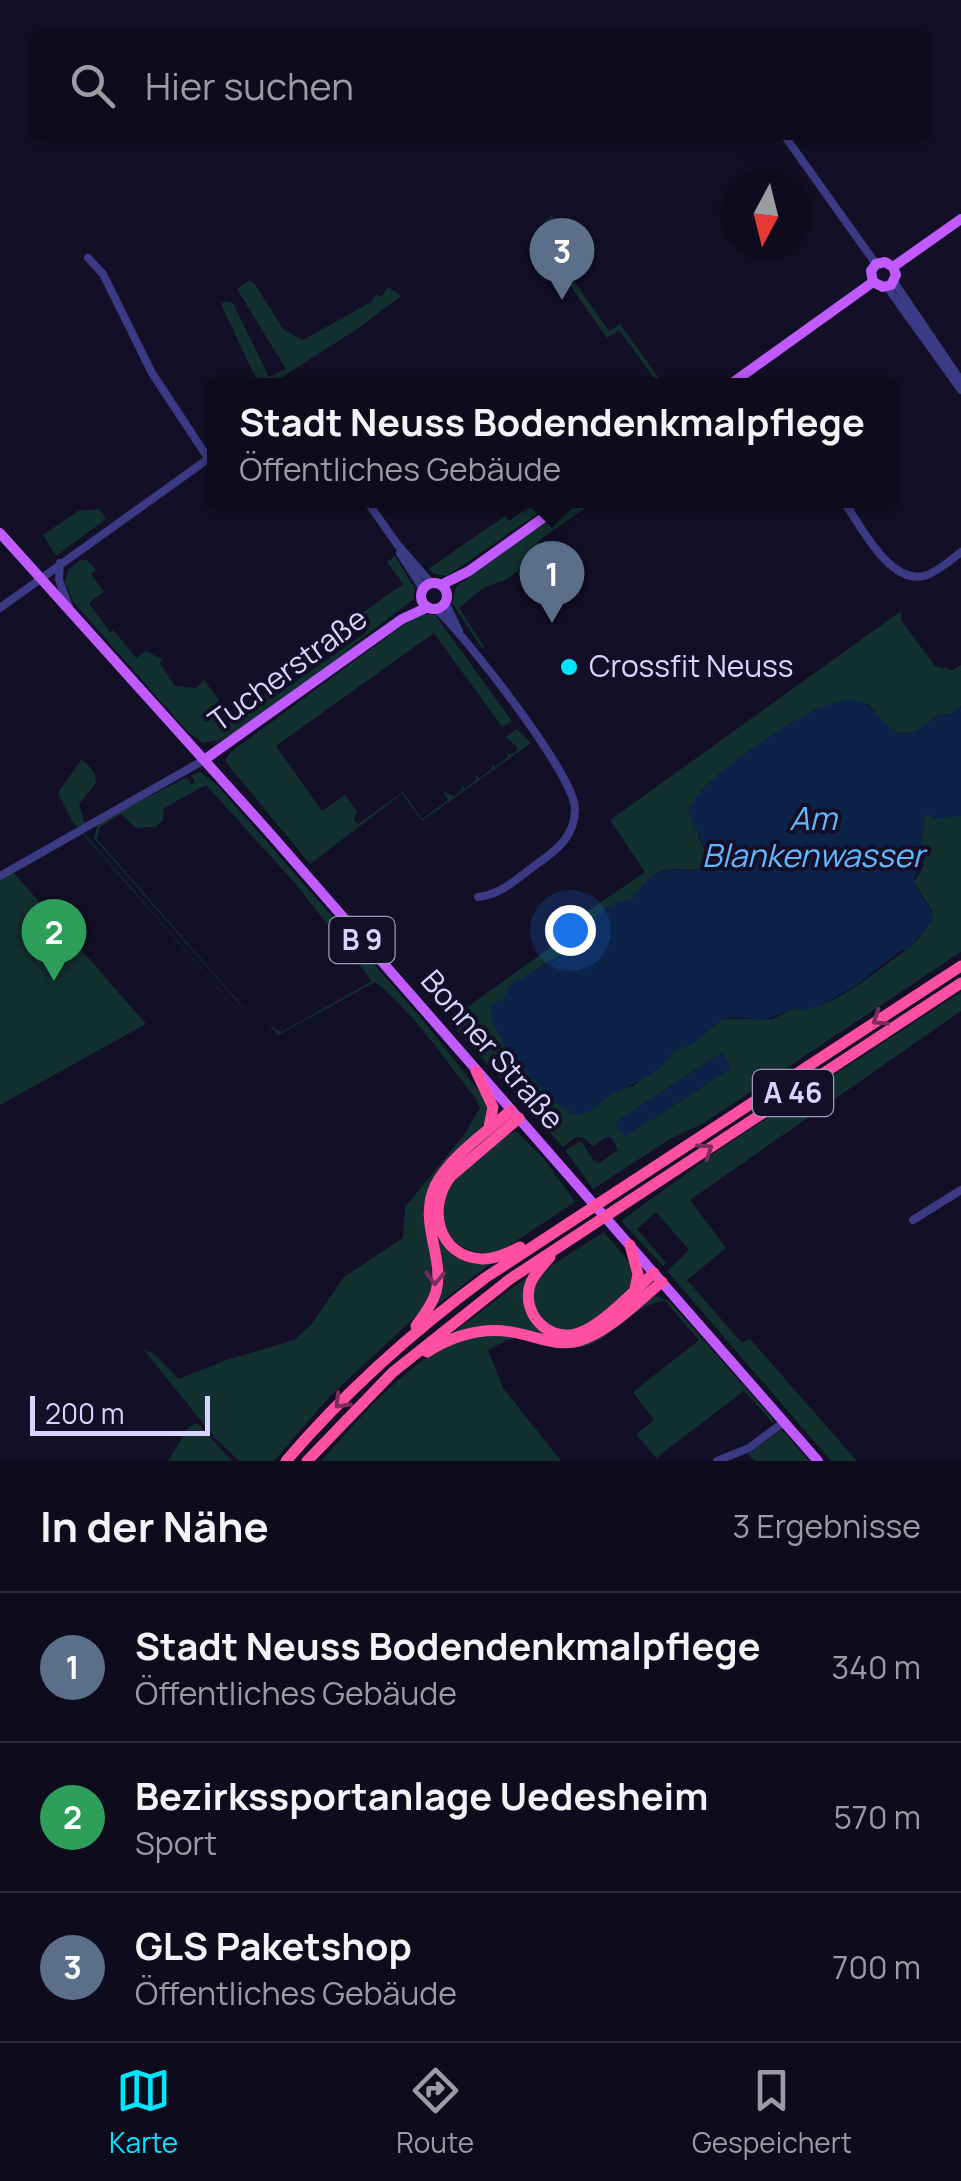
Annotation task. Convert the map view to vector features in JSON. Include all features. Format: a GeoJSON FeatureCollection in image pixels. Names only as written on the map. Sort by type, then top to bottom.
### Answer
{"type":"FeatureCollection","features":[{"type":"Feature","properties":{"kind":"highway","name":"A 46"},"geometry":{"type":"LineString","coordinates":[[286,1461],[350,1392],[456,1300],[576,1216],[961,966]]}},
{"type":"Feature","properties":{"kind":"highway","name":"A 46"},"geometry":{"type":"LineString","coordinates":[[307,1461],[393,1372],[451,1323],[586,1228],[961,982]]}},
{"type":"Feature","properties":{"kind":"highway"},"geometry":{"type":"LineString","coordinates":[[476,1071],[493,1107],[485,1134]]}},
{"type":"Feature","properties":{"kind":"highway"},"geometry":{"type":"LineString","coordinates":[[399,1347],[430,1306],[436,1289],[428,1218],[434,1190],[444,1172],[485,1134],[515,1114]]}},
{"type":"Feature","properties":{"kind":"highway"},"geometry":{"type":"LineString","coordinates":[[515,1114],[446,1182],[438,1202],[438,1222],[451,1245],[481,1258],[504,1254],[546,1236]]}},
{"type":"Feature","properties":{"kind":"highway"},"geometry":{"type":"LineString","coordinates":[[564,1243],[535,1274],[529,1287],[530,1311],[548,1330],[562,1335],[580,1333],[635,1289],[658,1277]]}},
{"type":"Feature","properties":{"kind":"highway"},"geometry":{"type":"LineString","coordinates":[[630,1246],[638,1274],[635,1289]]}},
{"type":"Feature","properties":{"kind":"highway"},"geometry":{"type":"LineString","coordinates":[[393,1372],[449,1340],[477,1332],[516,1332],[562,1343],[580,1341],[603,1328],[658,1277]]}},
{"type":"Feature","properties":{"kind":"main road"},"geometry":{"type":"LineString","coordinates":[[894,267],[961,218]]}},
{"type":"Feature","properties":{"kind":"main road"},"geometry":{"type":"LineString","coordinates":[[739,378],[873,282],[890,284],[896,275],[894,267],[885,262],[876,264],[871,270],[873,282]]}},
{"type":"Feature","properties":{"kind":"main road","name":"Tucherstraße"},"geometry":{"type":"LineString","coordinates":[[204,760],[557,508]]}},
{"type":"Feature","properties":{"kind":"main road","name":"B 9"},"geometry":{"type":"LineString","coordinates":[[0,533],[40,577]]}},
{"type":"Feature","properties":{"kind":"main road","name":"Bonner Straße"},"geometry":{"type":"LineString","coordinates":[[40,577],[818,1461]]}},
{"type":"Feature","properties":{"kind":"street"},"geometry":{"type":"LineString","coordinates":[[788,140],[876,264]]}},
{"type":"Feature","properties":{"kind":"street"},"geometry":{"type":"LineString","coordinates":[[88,258],[100,267],[152,374],[207,450]]}},
{"type":"Feature","properties":{"kind":"street"},"geometry":{"type":"LineString","coordinates":[[890,284],[961,380]]}},
{"type":"Feature","properties":{"kind":"street"},"geometry":{"type":"LineString","coordinates":[[890,284],[961,390]]}},
{"type":"Feature","properties":{"kind":"street"},"geometry":{"type":"LineString","coordinates":[[0,608],[207,459]]}},
{"type":"Feature","properties":{"kind":"street"},"geometry":{"type":"LineString","coordinates":[[372,508],[566,780],[575,810],[569,833],[556,850],[499,892],[478,897]]}},
{"type":"Feature","properties":{"kind":"street"},"geometry":{"type":"LineString","coordinates":[[849,508],[899,573],[927,575],[961,552]]}},
{"type":"Feature","properties":{"kind":"street"},"geometry":{"type":"LineString","coordinates":[[60,563],[61,588],[71,612]]}},
{"type":"Feature","properties":{"kind":"street"},"geometry":{"type":"LineString","coordinates":[[0,876],[204,760]]}},
{"type":"Feature","properties":{"kind":"street"},"geometry":{"type":"LineString","coordinates":[[913,1220],[961,1190]]}},
{"type":"Feature","properties":{"kind":"street"},"geometry":{"type":"LineString","coordinates":[[717,1461],[756,1444],[784,1422]]}},
{"type":"Feature","properties":{"kind":"green space"},"geometry":{"type":"Polygon","coordinates":[[[552,216],[567,238],[559,244],[578,272],[571,277],[609,331],[620,324],[659,378],[654,378],[619,330],[607,338],[565,278],[570,270],[542,229],[552,216]]]}},
{"type":"Feature","properties":{"kind":"green space"},"geometry":{"type":"Polygon","coordinates":[[[249,281],[254,283],[284,330],[303,340],[371,302],[376,294],[381,297],[388,287],[401,296],[281,378],[256,378],[221,304],[226,301],[233,303],[269,377],[286,369],[237,289],[249,281]]]}},
{"type":"Feature","properties":{"kind":"green space"},"geometry":{"type":"Polygon","coordinates":[[[528,508],[546,508],[447,576],[428,569],[505,516],[509,521],[528,508]]]}},
{"type":"Feature","properties":{"kind":"green space"},"geometry":{"type":"Polygon","coordinates":[[[565,508],[585,508],[537,542],[541,554],[507,579],[483,588],[459,608],[485,648],[452,603],[456,587],[565,508]]]}},
{"type":"Feature","properties":{"kind":"green space"},"geometry":{"type":"Polygon","coordinates":[[[99,509],[106,519],[56,556],[43,535],[78,511],[99,509]]]}},
{"type":"Feature","properties":{"kind":"green space"},"geometry":{"type":"Polygon","coordinates":[[[395,556],[415,588],[414,599],[337,657],[412,606],[239,730],[209,747],[327,664],[218,740],[203,743],[187,731],[74,603],[65,582],[68,570],[80,560],[87,560],[96,570],[91,574],[104,592],[89,603],[110,632],[113,630],[136,658],[146,651],[163,660],[160,663],[175,686],[196,688],[204,680],[232,718],[266,693],[279,693],[365,633],[355,618],[403,584],[387,562],[395,556]]]}},
{"type":"Feature","properties":{"kind":"green space"},"geometry":{"type":"Polygon","coordinates":[[[901,611],[901,620],[935,666],[952,670],[961,665],[961,706],[951,714],[937,715],[916,731],[900,733],[892,729],[868,704],[790,724],[704,787],[698,836],[707,854],[700,868],[656,874],[632,899],[579,937],[568,951],[525,978],[503,1000],[606,1098],[634,1086],[671,1053],[722,1019],[773,1019],[794,1008],[824,1003],[854,988],[908,949],[933,919],[914,882],[924,865],[921,842],[925,814],[961,816],[961,952],[704,1123],[670,1139],[593,1189],[565,1150],[581,1141],[599,1163],[618,1150],[612,1138],[593,1146],[576,1137],[563,1147],[448,1021],[576,929],[572,922],[645,872],[610,820],[901,611]],[[722,1053],[615,1122],[626,1136],[731,1068],[722,1053]]]}},
{"type":"Feature","properties":{"kind":"green space"},"geometry":{"type":"Polygon","coordinates":[[[418,614],[435,615],[512,721],[502,727],[434,633],[276,746],[322,811],[345,795],[357,811],[354,820],[358,824],[403,792],[422,819],[448,800],[442,791],[454,796],[462,785],[465,789],[476,780],[476,775],[479,778],[492,769],[492,764],[495,767],[508,757],[506,754],[515,753],[518,748],[506,737],[517,729],[531,743],[422,821],[402,794],[310,864],[225,761],[231,752],[418,614]]]}},
{"type":"Feature","properties":{"kind":"green space"},"geometry":{"type":"Polygon","coordinates":[[[82,759],[94,772],[96,783],[79,804],[86,827],[79,828],[58,793],[82,759]]]}},
{"type":"Feature","properties":{"kind":"green space"},"geometry":{"type":"Polygon","coordinates":[[[200,772],[216,784],[422,1019],[489,1104],[485,1124],[443,1167],[433,1283],[426,1307],[330,1396],[274,1461],[239,1461],[215,1438],[144,1350],[153,1353],[179,1379],[294,1340],[310,1326],[344,1277],[403,1238],[405,1207],[464,1135],[480,1108],[416,1022],[375,982],[278,1035],[269,1024],[281,1032],[372,981],[294,882],[206,785],[164,808],[163,820],[156,827],[136,828],[121,814],[100,827],[97,839],[253,1014],[243,1008],[94,838],[98,823],[187,777],[191,784],[195,782],[191,775],[200,772]]]}},
{"type":"Feature","properties":{"kind":"green space"},"geometry":{"type":"Polygon","coordinates":[[[83,832],[264,1040],[83,834],[14,873],[146,1024],[0,1105],[0,878],[83,832]]]}},
{"type":"Feature","properties":{"kind":"green space"},"geometry":{"type":"Polygon","coordinates":[[[961,992],[961,1011],[690,1200],[726,1248],[687,1280],[742,1343],[750,1339],[857,1461],[831,1461],[667,1271],[689,1250],[656,1212],[637,1229],[666,1263],[663,1266],[621,1221],[720,1149],[961,992]]]}},
{"type":"Feature","properties":{"kind":"green space"},"geometry":{"type":"Polygon","coordinates":[[[502,1124],[449,1175],[434,1206],[435,1222],[449,1246],[466,1257],[493,1262],[432,1309],[438,1278],[433,1200],[452,1168],[502,1124]]]}},
{"type":"Feature","properties":{"kind":"green space"},"geometry":{"type":"Polygon","coordinates":[[[517,1132],[544,1159],[575,1202],[501,1251],[469,1250],[448,1233],[443,1221],[445,1193],[466,1166],[510,1133],[517,1132]]]}},
{"type":"Feature","properties":{"kind":"green space"},"geometry":{"type":"Polygon","coordinates":[[[604,1232],[634,1268],[630,1289],[579,1328],[567,1331],[544,1323],[531,1302],[538,1274],[604,1232]]]}},
{"type":"Feature","properties":{"kind":"green space"},"geometry":{"type":"Polygon","coordinates":[[[530,1275],[527,1301],[531,1314],[536,1324],[555,1337],[568,1338],[590,1330],[642,1285],[649,1286],[594,1330],[575,1339],[557,1339],[490,1328],[444,1339],[530,1275]]]}},
{"type":"Feature","properties":{"kind":"green space"},"geometry":{"type":"Polygon","coordinates":[[[656,1296],[669,1301],[773,1423],[744,1391],[656,1458],[636,1434],[654,1420],[633,1392],[699,1340],[665,1301],[645,1307],[589,1345],[570,1348],[548,1344],[568,1346],[589,1340],[656,1296]]]}},
{"type":"Feature","properties":{"kind":"green space"},"geometry":{"type":"Polygon","coordinates":[[[496,1334],[526,1339],[510,1339],[488,1350],[503,1388],[561,1461],[321,1461],[378,1400],[422,1361],[470,1337],[496,1334]]]}},
{"type":"Feature","properties":{"kind":"green space"},"geometry":{"type":"Polygon","coordinates":[[[195,1423],[199,1425],[232,1461],[168,1461],[195,1423]]]}},
{"type":"Feature","properties":{"kind":"green space"},"geometry":{"type":"Polygon","coordinates":[[[780,1431],[809,1461],[754,1461],[748,1454],[780,1431]]]}},
{"type":"Feature","properties":{"kind":"water","name":"Am Blankenwasser"},"geometry":{"type":"Polygon","coordinates":[[[850,699],[874,711],[890,728],[908,734],[937,715],[951,714],[961,706],[961,816],[935,819],[925,814],[921,842],[926,856],[914,878],[933,919],[910,948],[831,1000],[805,1011],[794,1008],[764,1020],[722,1019],[696,1042],[671,1053],[653,1073],[588,1112],[575,1114],[561,1107],[504,1044],[491,1015],[492,1003],[503,1000],[510,985],[564,954],[565,946],[577,943],[584,928],[606,907],[632,898],[650,877],[668,869],[700,868],[707,854],[688,811],[707,784],[787,725],[819,708],[850,699]]]}},
{"type":"Feature","properties":{"kind":"water"},"geometry":{"type":"Polygon","coordinates":[[[722,1053],[731,1068],[625,1137],[615,1122],[722,1053]]]}},
{"type":"Feature","properties":{"kind":"place","name":"GLS Paketshop"},"geometry":{"type":"Point","coordinates":[562,300]}},
{"type":"Feature","properties":{"kind":"place","name":"Stadt Neuss Bodendenkmalpflege"},"geometry":{"type":"Point","coordinates":[552,623]}},
{"type":"Feature","properties":{"kind":"place","name":"Crossfit Neuss"},"geometry":{"type":"Point","coordinates":[569,667]}},
{"type":"Feature","properties":{"kind":"place","name":"Bezirkssportanlage Uedesheim"},"geometry":{"type":"Point","coordinates":[54,981]}}]}
